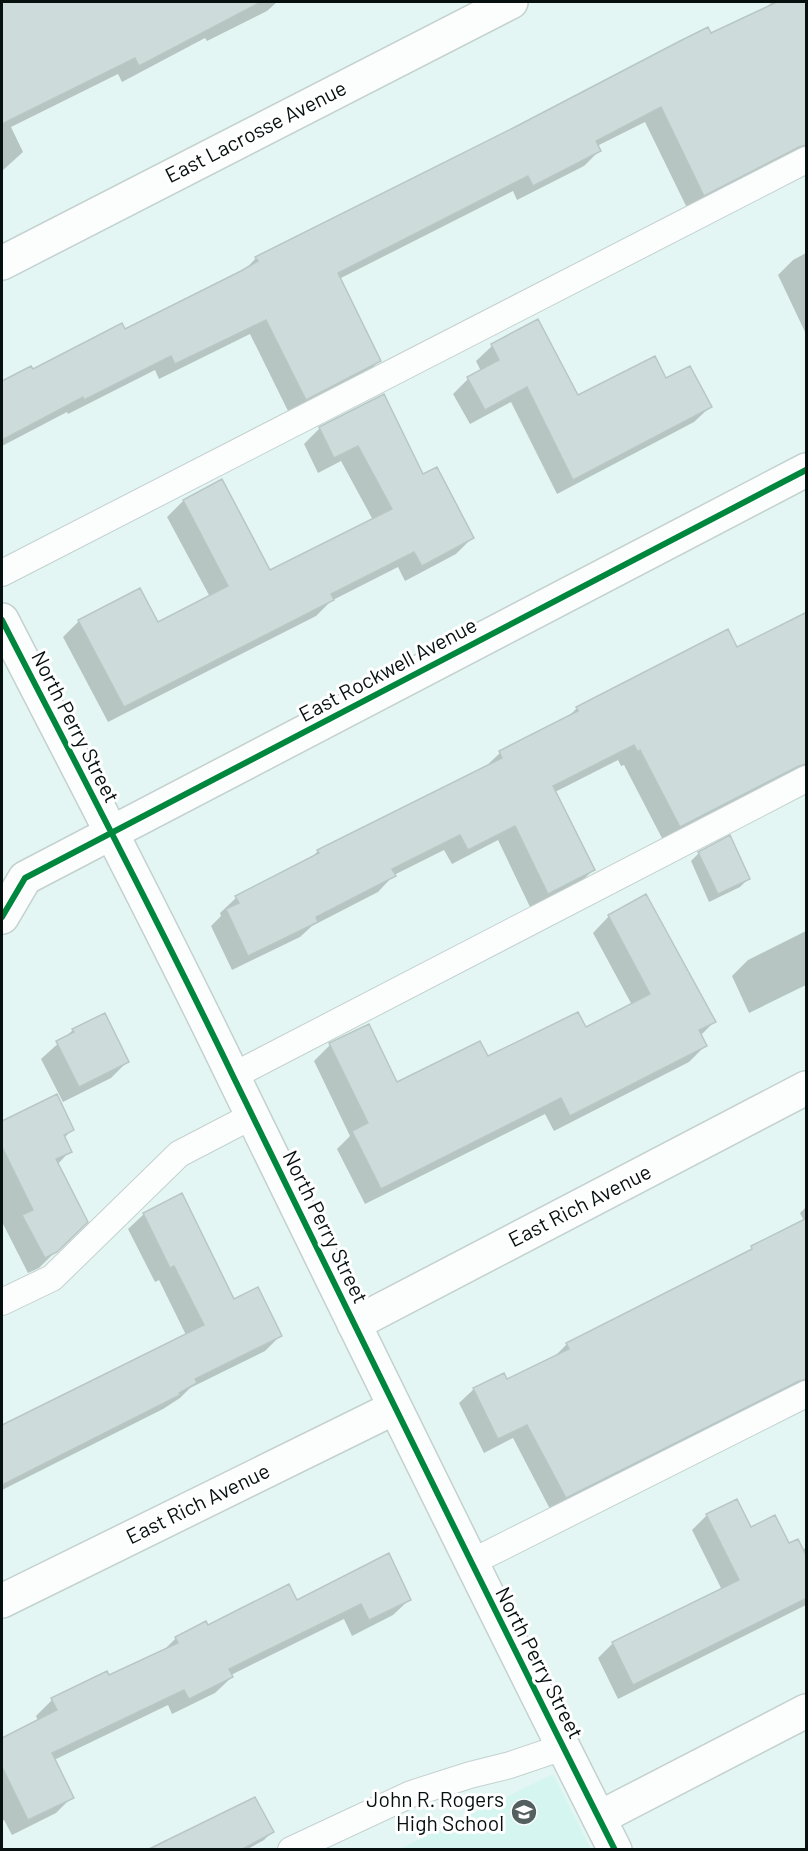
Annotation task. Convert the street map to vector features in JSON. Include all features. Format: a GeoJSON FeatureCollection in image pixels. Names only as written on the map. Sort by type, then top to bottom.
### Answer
{"type":"FeatureCollection","features":[{"type":"Feature","properties":{"kind":"street","name":"East Lacrosse Avenue"},"geometry":{"type":"LineString","coordinates":[[2,263],[511,2]]}},
{"type":"Feature","properties":{"kind":"street","name":"East Rockwell Avenue"},"geometry":{"type":"LineString","coordinates":[[2,917],[25,878],[807,470]]}},
{"type":"Feature","properties":{"kind":"street","name":"North Perry Street"},"geometry":{"type":"LineString","coordinates":[[2,620],[233,1076],[470,1563],[615,1850]]}},
{"type":"Feature","properties":{"kind":"street","name":"East Rich Avenue"},"geometry":{"type":"LineString","coordinates":[[354,1324],[807,1088]]}},
{"type":"Feature","properties":{"kind":"street","name":"East Rich Avenue"},"geometry":{"type":"LineString","coordinates":[[2,1601],[394,1408]]}},
{"type":"Feature","properties":{"kind":"street"},"geometry":{"type":"LineString","coordinates":[[599,1818],[807,1712]]}},
{"type":"Feature","properties":{"kind":"lane"},"geometry":{"type":"LineString","coordinates":[[2,573],[807,160]]}},
{"type":"Feature","properties":{"kind":"lane"},"geometry":{"type":"LineString","coordinates":[[233,1076],[807,779]]}},
{"type":"Feature","properties":{"kind":"lane"},"geometry":{"type":"LineString","coordinates":[[2,1302],[52,1278],[179,1154],[252,1116]]}},
{"type":"Feature","properties":{"kind":"lane"},"geometry":{"type":"LineString","coordinates":[[470,1563],[807,1394]]}},
{"type":"Feature","properties":{"kind":"lane"},"geometry":{"type":"LineString","coordinates":[[291,1850],[411,1794],[563,1747]]}},
{"type":"Feature","properties":{"kind":"shaded area","name":"John R. Rogers High School"},"geometry":{"type":"Polygon","coordinates":[[[553,1774],[591,1849],[400,1849],[553,1774]]]}},
{"type":"Feature","properties":{"kind":"building"},"geometry":{"type":"Polygon","coordinates":[[[2,2],[261,2],[139,66],[135,58],[2,124],[2,2]]]}},
{"type":"Feature","properties":{"kind":"building"},"geometry":{"type":"Polygon","coordinates":[[[777,2],[807,2],[807,145],[704,196],[661,107],[596,141],[601,151],[533,186],[528,176],[338,273],[381,361],[306,400],[266,320],[175,364],[171,356],[84,400],[83,397],[2,440],[2,381],[31,366],[33,369],[122,323],[125,329],[241,271],[258,261],[255,257],[517,126],[708,27],[711,33],[777,2]]]}},
{"type":"Feature","properties":{"kind":"building"},"geometry":{"type":"Polygon","coordinates":[[[538,319],[578,395],[655,356],[666,378],[690,366],[712,407],[573,480],[527,387],[485,410],[467,377],[499,360],[491,344],[538,319]]]}},
{"type":"Feature","properties":{"kind":"building"},"geometry":{"type":"Polygon","coordinates":[[[384,394],[423,474],[437,467],[474,538],[422,566],[414,552],[331,594],[334,600],[124,707],[78,620],[140,588],[158,622],[228,586],[183,500],[222,479],[270,570],[392,509],[358,446],[334,458],[319,427],[384,394]]]}},
{"type":"Feature","properties":{"kind":"building"},"geometry":{"type":"Polygon","coordinates":[[[807,612],[807,764],[680,827],[640,750],[638,752],[634,745],[553,786],[595,870],[548,894],[515,826],[468,850],[460,835],[392,869],[396,876],[316,917],[318,922],[248,956],[226,909],[239,903],[235,896],[319,853],[317,850],[502,758],[499,751],[578,711],[576,707],[728,629],[737,647],[807,612]]]}},
{"type":"Feature","properties":{"kind":"building"},"geometry":{"type":"Polygon","coordinates":[[[730,835],[750,879],[718,894],[698,852],[730,835]]]}},
{"type":"Feature","properties":{"kind":"building"},"geometry":{"type":"Polygon","coordinates":[[[646,894],[716,1022],[699,1030],[707,1046],[570,1116],[561,1098],[381,1189],[352,1131],[368,1123],[329,1043],[369,1024],[397,1082],[480,1041],[488,1056],[578,1012],[586,1027],[650,994],[608,915],[646,894]]]}},
{"type":"Feature","properties":{"kind":"building"},"geometry":{"type":"Polygon","coordinates":[[[105,1013],[129,1062],[79,1087],[56,1041],[74,1032],[72,1029],[105,1013]]]}},
{"type":"Feature","properties":{"kind":"building"},"geometry":{"type":"Polygon","coordinates":[[[57,1094],[74,1130],[64,1135],[72,1152],[56,1159],[88,1222],[57,1252],[45,1258],[22,1215],[33,1210],[2,1147],[2,1121],[57,1094]]]}},
{"type":"Feature","properties":{"kind":"building"},"geometry":{"type":"Polygon","coordinates":[[[182,1193],[234,1299],[258,1287],[282,1336],[195,1379],[197,1383],[179,1393],[180,1395],[2,1485],[2,1425],[204,1325],[174,1266],[170,1268],[143,1213],[182,1193]]]}},
{"type":"Feature","properties":{"kind":"building"},"geometry":{"type":"Polygon","coordinates":[[[807,1218],[807,1379],[566,1498],[527,1425],[498,1439],[473,1388],[504,1373],[507,1379],[569,1349],[566,1343],[752,1249],[751,1246],[807,1218]]]}},
{"type":"Feature","properties":{"kind":"building"},"geometry":{"type":"Polygon","coordinates":[[[737,1499],[751,1527],[775,1515],[789,1543],[798,1539],[807,1557],[807,1598],[633,1685],[612,1642],[739,1580],[706,1514],[737,1499]]]}},
{"type":"Feature","properties":{"kind":"building"},"geometry":{"type":"Polygon","coordinates":[[[389,1553],[411,1600],[369,1620],[361,1604],[229,1669],[233,1677],[189,1699],[184,1690],[52,1753],[74,1798],[28,1820],[2,1767],[2,1738],[57,1710],[51,1698],[107,1671],[109,1675],[178,1643],[175,1637],[206,1621],[208,1625],[289,1584],[297,1600],[389,1553]]]}},
{"type":"Feature","properties":{"kind":"building"},"geometry":{"type":"Polygon","coordinates":[[[255,1797],[274,1832],[241,1850],[147,1850],[255,1797]]]}},
{"type":"Feature","properties":{"kind":"cycle path"},"geometry":{"type":"LineString","coordinates":[[2,917],[25,878],[806,470]]}},
{"type":"Feature","properties":{"kind":"cycle path"},"geometry":{"type":"LineString","coordinates":[[2,620],[177,961],[470,1560],[615,1850]]}},
{"type":"Feature","properties":{"kind":"place","name":"John R. Rogers High School"},"geometry":{"type":"Point","coordinates":[524,1812]}}]}
